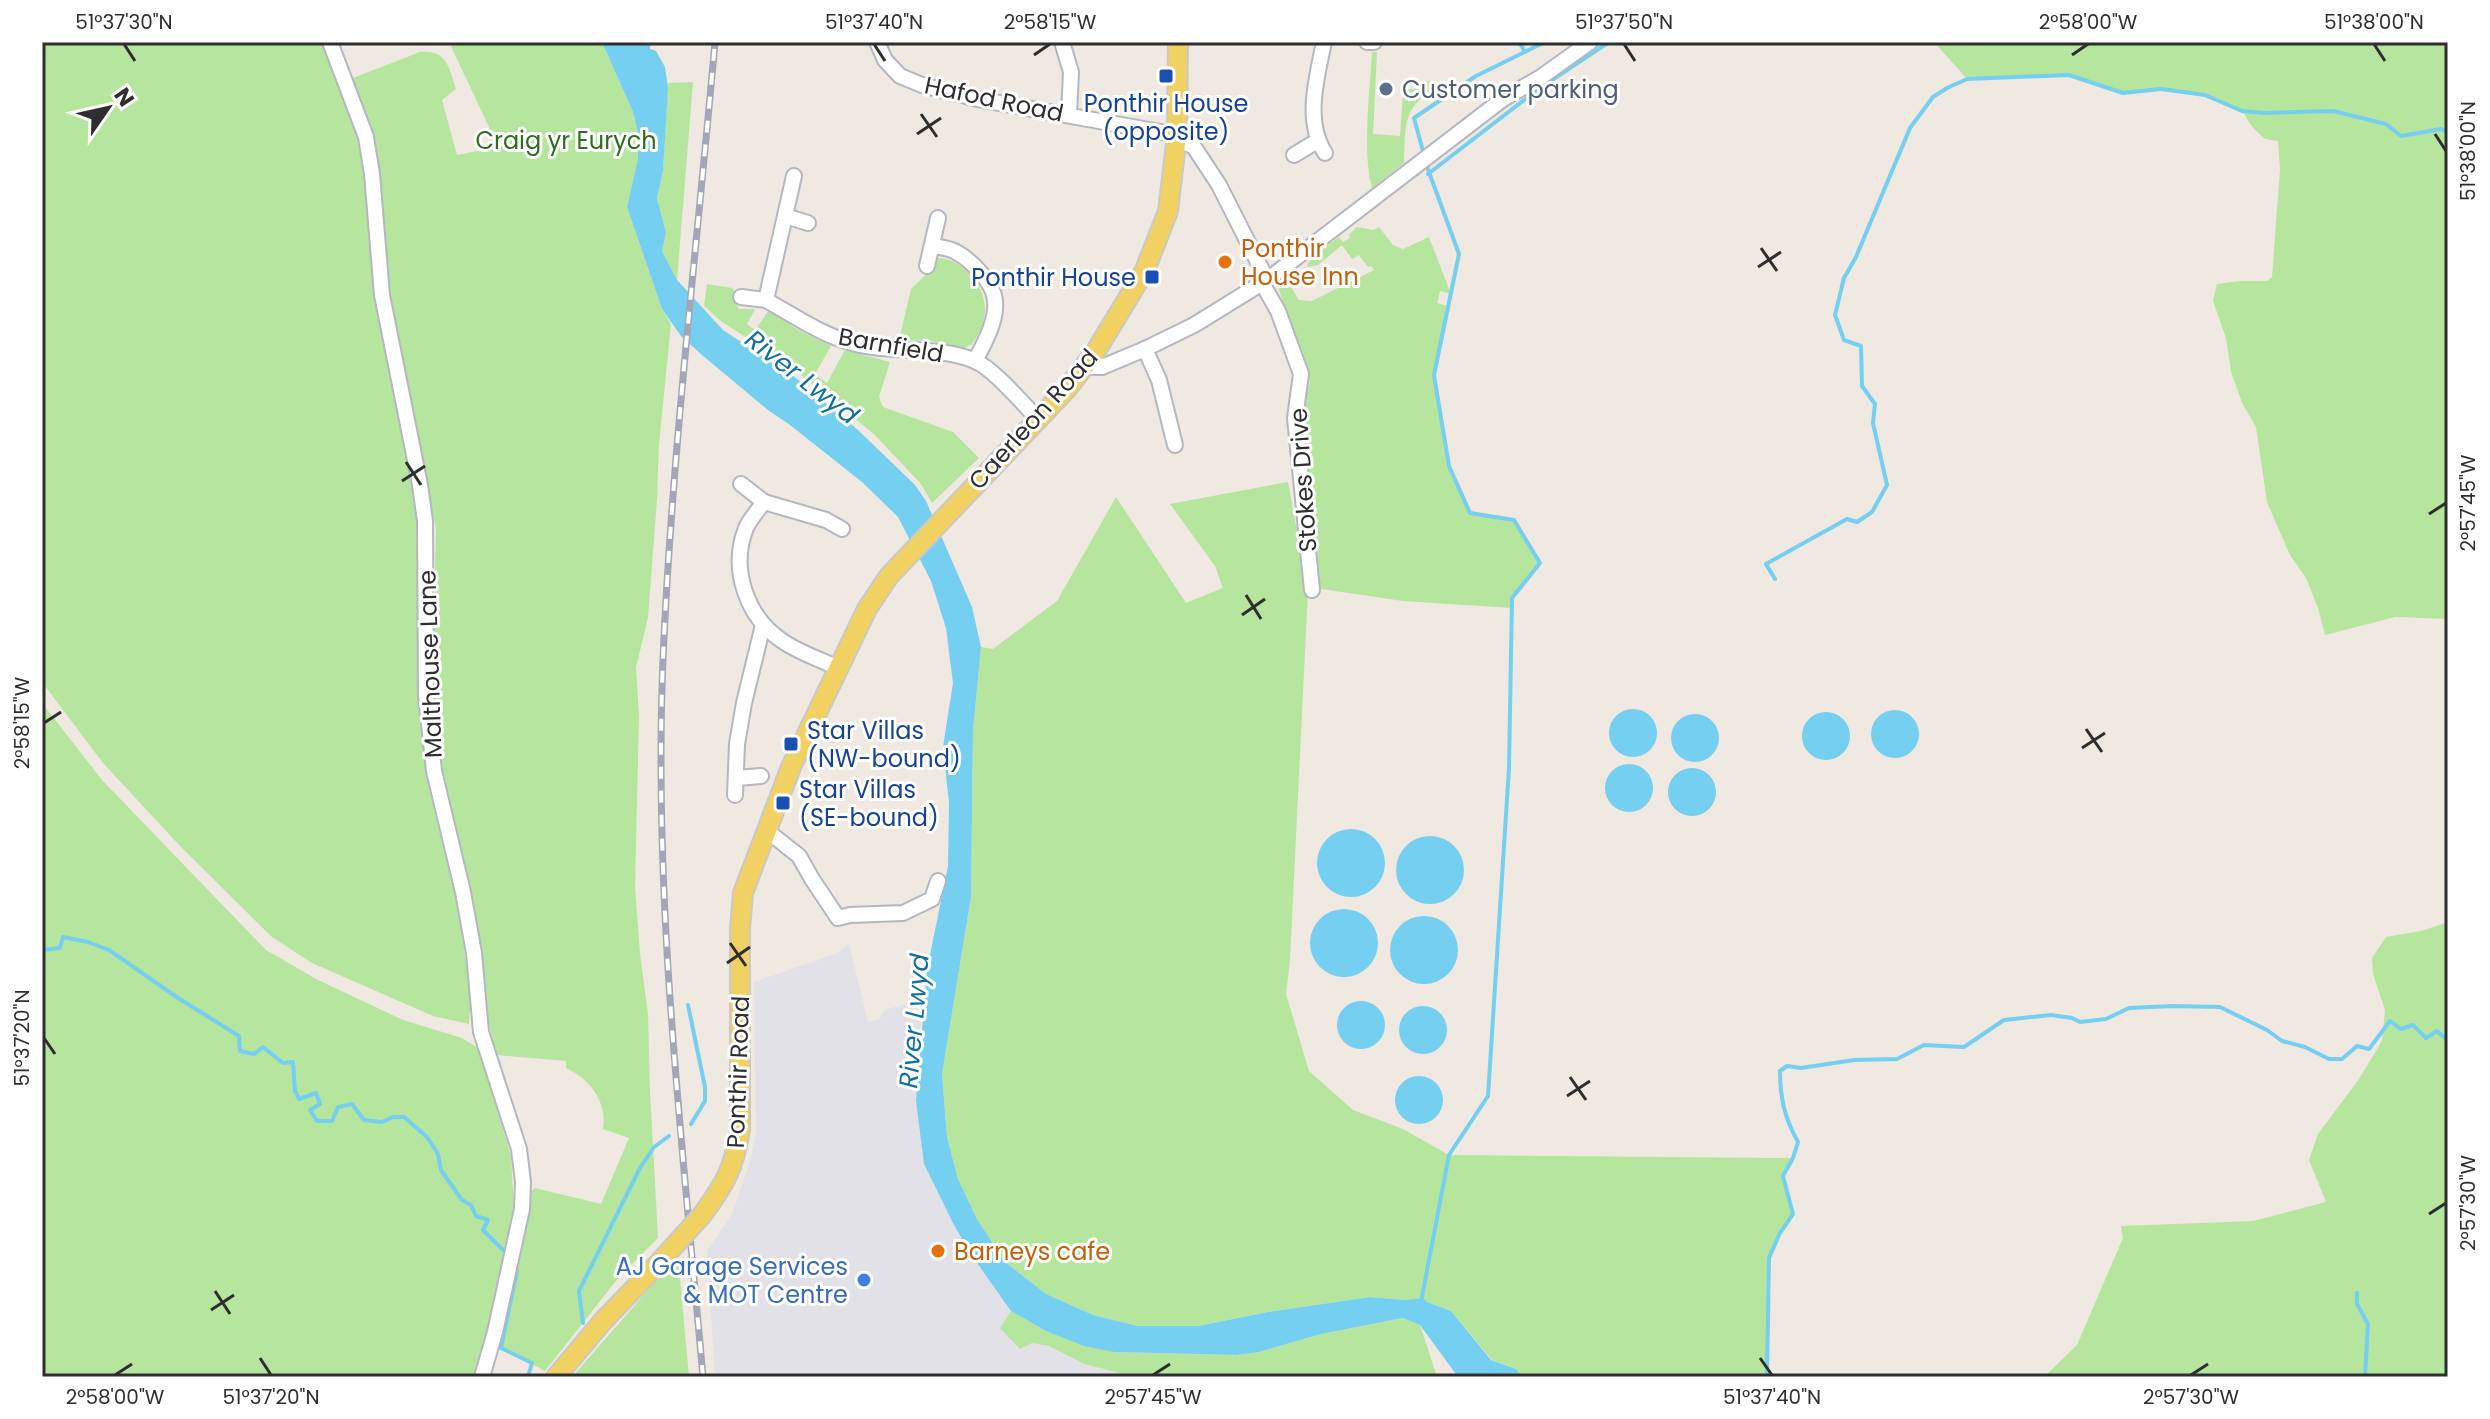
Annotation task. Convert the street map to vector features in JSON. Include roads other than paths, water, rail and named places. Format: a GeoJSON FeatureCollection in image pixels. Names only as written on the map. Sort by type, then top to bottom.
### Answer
{"type":"FeatureCollection","features":[{"type":"Feature","properties":{"kind":"main road","name":"Caerleon Road"},"geometry":{"type":"LineString","coordinates":[[912,552],[1085,367],[1145,270],[1168,211],[1177,139],[1178,42]]}},
{"type":"Feature","properties":{"kind":"main road","name":"Ponthir Road"},"geometry":{"type":"LineString","coordinates":[[556,1377],[603,1321],[702,1215],[736,1160],[740,1130],[740,929],[743,893],[791,767],[867,609],[889,576],[912,552]]}},
{"type":"Feature","properties":{"kind":"street","name":"Malthouse Lane"},"geometry":{"type":"LineString","coordinates":[[330,42],[366,137],[382,295],[425,521],[426,695],[434,771],[474,953],[481,1032],[519,1149],[523,1182],[522,1209],[482,1377]]}},
{"type":"Feature","properties":{"kind":"street","name":"Hafod Road"},"geometry":{"type":"LineString","coordinates":[[877,42],[885,60],[900,76],[922,85],[1177,139]]}},
{"type":"Feature","properties":{"kind":"street"},"geometry":{"type":"LineString","coordinates":[[1062,42],[1071,72],[1069,114]]}},
{"type":"Feature","properties":{"kind":"street"},"geometry":{"type":"LineString","coordinates":[[1294,155],[1321,147],[1314,121],[1315,91],[1324,42]]}},
{"type":"Feature","properties":{"kind":"street"},"geometry":{"type":"LineString","coordinates":[[1367,42],[1374,42]]}},
{"type":"Feature","properties":{"kind":"street"},"geometry":{"type":"LineString","coordinates":[[1085,367],[1102,367],[1145,349],[1194,325],[1264,281],[1503,99],[1541,77],[1590,42]]}},
{"type":"Feature","properties":{"kind":"street","name":"Stokes Drive"},"geometry":{"type":"LineString","coordinates":[[1177,139],[1194,147],[1219,185],[1278,311],[1301,374],[1295,418],[1312,590]]}},
{"type":"Feature","properties":{"kind":"street"},"geometry":{"type":"LineString","coordinates":[[766,300],[794,176]]}},
{"type":"Feature","properties":{"kind":"street"},"geometry":{"type":"LineString","coordinates":[[785,216],[808,223]]}},
{"type":"Feature","properties":{"kind":"street"},"geometry":{"type":"LineString","coordinates":[[927,266],[938,218]]}},
{"type":"Feature","properties":{"kind":"street","name":"Barnfield"},"geometry":{"type":"LineString","coordinates":[[932,246],[956,251],[975,267],[995,299],[993,319],[975,361]]}},
{"type":"Feature","properties":{"kind":"street","name":"Barnfield"},"geometry":{"type":"LineString","coordinates":[[741,297],[766,300],[833,337],[891,350],[937,351],[975,361],[1038,419]]}},
{"type":"Feature","properties":{"kind":"street"},"geometry":{"type":"LineString","coordinates":[[1145,349],[1159,380],[1175,445]]}},
{"type":"Feature","properties":{"kind":"street"},"geometry":{"type":"LineString","coordinates":[[741,484],[764,502],[823,519],[842,529]]}},
{"type":"Feature","properties":{"kind":"street"},"geometry":{"type":"LineString","coordinates":[[764,502],[747,526],[742,544],[740,573],[747,600],[763,625],[782,641],[838,668]]}},
{"type":"Feature","properties":{"kind":"street"},"geometry":{"type":"LineString","coordinates":[[823,519],[832,505]]}},
{"type":"Feature","properties":{"kind":"street"},"geometry":{"type":"LineString","coordinates":[[735,795],[737,744],[763,625]]}},
{"type":"Feature","properties":{"kind":"street"},"geometry":{"type":"LineString","coordinates":[[737,778],[761,776]]}},
{"type":"Feature","properties":{"kind":"street"},"geometry":{"type":"LineString","coordinates":[[766,830],[799,856],[838,918],[903,913],[932,899],[938,881]]}},
{"type":"Feature","properties":{"kind":"water"},"geometry":{"type":"Polygon","coordinates":[[[602,42],[650,42],[650,49],[656,51],[665,67],[668,88],[663,171],[657,198],[666,233],[662,251],[677,280],[723,330],[796,378],[859,431],[915,485],[926,501],[972,607],[981,647],[973,731],[971,897],[942,1074],[947,1137],[958,1179],[977,1219],[1005,1262],[1046,1294],[1093,1315],[1138,1326],[1198,1326],[1370,1297],[1423,1298],[1451,1311],[1491,1360],[1516,1369],[1522,1377],[1458,1377],[1420,1325],[1403,1318],[1237,1355],[1114,1352],[1084,1346],[1046,1331],[1011,1311],[972,1256],[924,1164],[916,1101],[927,970],[948,866],[949,803],[943,747],[953,683],[946,628],[931,581],[898,517],[862,482],[702,355],[681,336],[662,309],[627,207],[638,158],[638,133],[633,112],[602,42]]]}},
{"type":"Feature","properties":{"kind":"water"},"geometry":{"type":"Polygon","coordinates":[[[1633,709],[1650,716],[1657,733],[1650,750],[1633,757],[1616,750],[1609,733],[1616,716],[1633,709]]]}},
{"type":"Feature","properties":{"kind":"water"},"geometry":{"type":"Polygon","coordinates":[[[1895,710],[1912,717],[1919,734],[1912,751],[1895,758],[1878,751],[1871,734],[1878,717],[1895,710]]]}},
{"type":"Feature","properties":{"kind":"water"},"geometry":{"type":"Polygon","coordinates":[[[1826,712],[1843,719],[1850,736],[1843,753],[1826,760],[1809,753],[1802,736],[1809,719],[1826,712]]]}},
{"type":"Feature","properties":{"kind":"water"},"geometry":{"type":"Polygon","coordinates":[[[1695,714],[1712,721],[1719,738],[1712,755],[1695,762],[1678,755],[1671,738],[1678,721],[1695,714]]]}},
{"type":"Feature","properties":{"kind":"water"},"geometry":{"type":"Polygon","coordinates":[[[1629,764],[1646,771],[1653,788],[1646,805],[1629,812],[1612,805],[1605,788],[1612,771],[1629,764]]]}},
{"type":"Feature","properties":{"kind":"water"},"geometry":{"type":"Polygon","coordinates":[[[1692,768],[1709,775],[1716,792],[1709,809],[1692,816],[1675,809],[1668,792],[1675,775],[1692,768]]]}},
{"type":"Feature","properties":{"kind":"water"},"geometry":{"type":"Polygon","coordinates":[[[1351,829],[1375,839],[1385,863],[1375,887],[1351,897],[1327,887],[1317,863],[1327,839],[1351,829]]]}},
{"type":"Feature","properties":{"kind":"water"},"geometry":{"type":"Polygon","coordinates":[[[1430,836],[1454,846],[1464,870],[1454,894],[1430,904],[1406,894],[1396,870],[1406,846],[1430,836]]]}},
{"type":"Feature","properties":{"kind":"water"},"geometry":{"type":"Polygon","coordinates":[[[1344,909],[1368,919],[1378,943],[1368,967],[1344,977],[1320,967],[1310,943],[1320,919],[1344,909]]]}},
{"type":"Feature","properties":{"kind":"water"},"geometry":{"type":"Polygon","coordinates":[[[1424,916],[1448,926],[1458,950],[1448,974],[1424,984],[1400,974],[1390,950],[1400,926],[1424,916]]]}},
{"type":"Feature","properties":{"kind":"water"},"geometry":{"type":"Polygon","coordinates":[[[1361,1001],[1378,1008],[1385,1025],[1378,1042],[1361,1049],[1344,1042],[1337,1025],[1344,1008],[1361,1001]]]}},
{"type":"Feature","properties":{"kind":"water"},"geometry":{"type":"Polygon","coordinates":[[[1423,1006],[1440,1013],[1447,1030],[1440,1047],[1423,1054],[1406,1047],[1399,1030],[1406,1013],[1423,1006]]]}},
{"type":"Feature","properties":{"kind":"water"},"geometry":{"type":"Polygon","coordinates":[[[1419,1076],[1436,1083],[1443,1100],[1436,1117],[1419,1124],[1402,1117],[1395,1100],[1402,1083],[1419,1076]]]}},
{"type":"Feature","properties":{"kind":"waterway"},"geometry":{"type":"LineString","coordinates":[[1519,42],[1525,52]]}},
{"type":"Feature","properties":{"kind":"waterway"},"geometry":{"type":"LineString","coordinates":[[1424,155],[1414,118],[1476,76],[1545,42]]}},
{"type":"Feature","properties":{"kind":"waterway"},"geometry":{"type":"LineString","coordinates":[[1428,174],[1537,90],[1609,42]]}},
{"type":"Feature","properties":{"kind":"waterway"},"geometry":{"type":"LineString","coordinates":[[1775,579],[1766,564],[1847,519],[1857,522],[1872,512],[1887,485],[1873,423],[1875,404],[1862,386],[1861,346],[1844,340],[1835,315],[1844,278],[1856,257],[1910,128],[1933,97],[1967,79],[2069,75],[2123,93],[2161,89],[2205,95],[2242,111],[2333,111],[2386,124],[2401,136],[2441,129],[2448,132]]}},
{"type":"Feature","properties":{"kind":"waterway"},"geometry":{"type":"LineString","coordinates":[[1421,1302],[1449,1155],[1488,1096],[1509,768],[1512,598],[1540,563],[1514,520],[1470,513],[1449,466],[1434,375],[1459,254],[1426,164]]}},
{"type":"Feature","properties":{"kind":"waterway"},"geometry":{"type":"LineString","coordinates":[[42,950],[60,948],[63,937],[109,950],[239,1036],[240,1051],[254,1054],[263,1047],[283,1063],[293,1062],[295,1091],[299,1099],[316,1093],[320,1104],[310,1110],[317,1121],[332,1121],[338,1107],[352,1104],[364,1120],[382,1122],[393,1117],[404,1117],[427,1137],[438,1154],[441,1170],[462,1200],[471,1205],[476,1216],[488,1220],[483,1230],[503,1250]]}},
{"type":"Feature","properties":{"kind":"waterway"},"geometry":{"type":"LineString","coordinates":[[688,1005],[705,1087],[705,1101],[691,1124]]}},
{"type":"Feature","properties":{"kind":"waterway"},"geometry":{"type":"LineString","coordinates":[[1767,1377],[1769,1258],[1793,1214],[1783,1176],[1798,1142],[1782,1099],[1780,1071],[1787,1066],[1801,1068],[1854,1060],[1897,1059],[1924,1045],[1964,1047],[2004,1020],[2051,1015],[2080,1022],[2106,1019],[2129,1008],[2173,1006],[2220,1007],[2267,1030],[2282,1041],[2305,1047],[2329,1059],[2342,1059],[2357,1046],[2369,1049],[2390,1021],[2401,1029],[2413,1025],[2426,1038],[2437,1031],[2448,1041]]}},
{"type":"Feature","properties":{"kind":"waterway"},"geometry":{"type":"LineString","coordinates":[[583,1323],[579,1291],[640,1168],[654,1147],[669,1136]]}},
{"type":"Feature","properties":{"kind":"waterway"},"geometry":{"type":"LineString","coordinates":[[517,1270],[501,1348],[532,1363],[528,1377]]}},
{"type":"Feature","properties":{"kind":"waterway"},"geometry":{"type":"LineString","coordinates":[[2357,1293],[2357,1304],[2368,1324],[2365,1377]]}},
{"type":"Feature","properties":{"kind":"railway"},"geometry":{"type":"LineString","coordinates":[[703,1377],[671,1018],[661,749],[672,504],[715,42]]}},
{"type":"Feature","properties":{"kind":"place","name":"Ponthir House (opposite)"},"geometry":{"type":"Point","coordinates":[1166,76]}},
{"type":"Feature","properties":{"kind":"place","name":"Customer parking"},"geometry":{"type":"Point","coordinates":[1386,89]}},
{"type":"Feature","properties":{"kind":"place","name":"Ponthir House Inn"},"geometry":{"type":"Point","coordinates":[1225,262]}},
{"type":"Feature","properties":{"kind":"place","name":"Ponthir House"},"geometry":{"type":"Point","coordinates":[1152,277]}},
{"type":"Feature","properties":{"kind":"place","name":"Star Villas (NW-bound)"},"geometry":{"type":"Point","coordinates":[791,744]}},
{"type":"Feature","properties":{"kind":"place","name":"Star Villas (SE-bound)"},"geometry":{"type":"Point","coordinates":[783,803]}},
{"type":"Feature","properties":{"kind":"place","name":"Barneys cafe"},"geometry":{"type":"Point","coordinates":[938,1251]}},
{"type":"Feature","properties":{"kind":"place","name":"AJ Garage Services & MOT Centre"},"geometry":{"type":"Point","coordinates":[864,1280]}},
{"type":"Feature","properties":{"kind":"park label","name":"Craig yr Eurych"},"geometry":{"type":"Point","coordinates":[566,140]}},
{"type":"Feature","properties":{"kind":"water label","name":"River Lwyd"},"geometry":{"type":"Point","coordinates":[802,377]}},
{"type":"Feature","properties":{"kind":"water label","name":"River Lwyd"},"geometry":{"type":"Point","coordinates":[914,1021]}}]}
